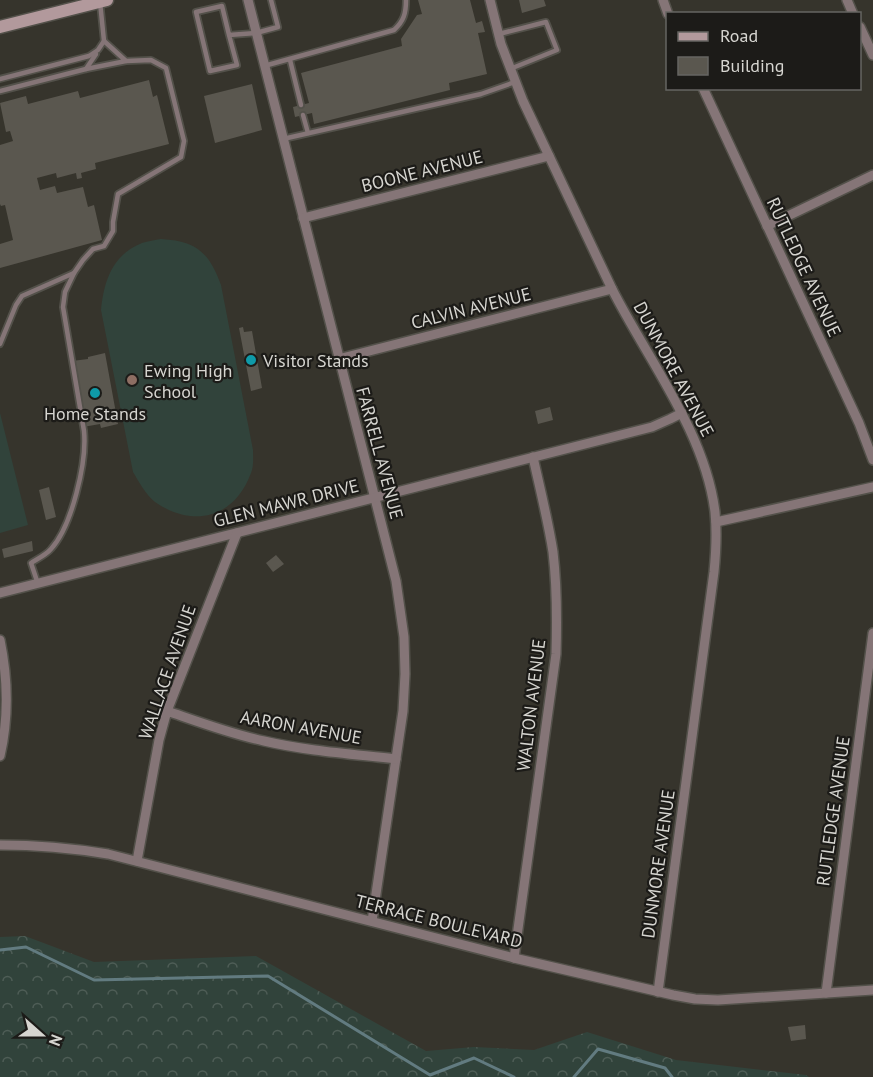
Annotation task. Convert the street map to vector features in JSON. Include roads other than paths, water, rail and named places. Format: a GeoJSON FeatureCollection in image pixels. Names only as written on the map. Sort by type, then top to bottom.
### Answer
{"type":"FeatureCollection","features":[{"type":"Feature","properties":{"kind":"main road"},"geometry":{"type":"LineString","coordinates":[[1,23],[103,1]]}},
{"type":"Feature","properties":{"kind":"street","name":"FARRELL AVENUE"},"geometry":{"type":"LineString","coordinates":[[248,0],[396,581],[404,637],[404,702],[372,921]]}},
{"type":"Feature","properties":{"kind":"street","name":"DUNMORE AVENUE"},"geometry":{"type":"LineString","coordinates":[[490,0],[515,82],[612,289],[682,412],[695,440],[711,488],[716,522],[714,572],[658,992]]}},
{"type":"Feature","properties":{"kind":"street"},"geometry":{"type":"LineString","coordinates":[[861,29],[873,55]]}},
{"type":"Feature","properties":{"kind":"street","name":"RUTLEDGE AVENUE"},"geometry":{"type":"LineString","coordinates":[[704,90],[859,423],[873,460]]}},
{"type":"Feature","properties":{"kind":"street","name":"BOONE AVENUE"},"geometry":{"type":"LineString","coordinates":[[303,218],[549,156]]}},
{"type":"Feature","properties":{"kind":"street"},"geometry":{"type":"LineString","coordinates":[[767,226],[873,175]]}},
{"type":"Feature","properties":{"kind":"street","name":"CALVIN AVENUE"},"geometry":{"type":"LineString","coordinates":[[338,359],[612,289]]}},
{"type":"Feature","properties":{"kind":"street","name":"GLEN MAWR DRIVE"},"geometry":{"type":"LineString","coordinates":[[0,593],[652,427],[682,412]]}},
{"type":"Feature","properties":{"kind":"street","name":"WALTON AVENUE"},"geometry":{"type":"LineString","coordinates":[[514,958],[556,654],[557,593],[552,552],[533,457]]}},
{"type":"Feature","properties":{"kind":"street"},"geometry":{"type":"LineString","coordinates":[[716,522],[873,487]]}},
{"type":"Feature","properties":{"kind":"street","name":"WALLACE AVENUE"},"geometry":{"type":"LineString","coordinates":[[137,861],[159,741],[167,711],[237,533]]}},
{"type":"Feature","properties":{"kind":"street","name":"RUTLEDGE AVENUE"},"geometry":{"type":"LineString","coordinates":[[826,993],[873,633]]}},
{"type":"Feature","properties":{"kind":"street"},"geometry":{"type":"LineString","coordinates":[[0,640],[7,681],[7,707],[0,756]]}},
{"type":"Feature","properties":{"kind":"street","name":"AARON AVENUE"},"geometry":{"type":"LineString","coordinates":[[167,711],[221,730],[263,741],[396,759]]}},
{"type":"Feature","properties":{"kind":"street","name":"TERRACE BOULEVARD"},"geometry":{"type":"LineString","coordinates":[[0,845],[41,845],[108,854],[514,958],[695,999],[718,1000],[873,990]]}},
{"type":"Feature","properties":{"kind":"lane"},"geometry":{"type":"LineString","coordinates":[[229,35],[256,33],[278,27],[271,0]]}},
{"type":"Feature","properties":{"kind":"lane"},"geometry":{"type":"LineString","coordinates":[[264,66],[394,30],[401,24],[406,11],[406,0]]}},
{"type":"Feature","properties":{"kind":"lane"},"geometry":{"type":"LineString","coordinates":[[86,69],[104,41],[103,1]]}},
{"type":"Feature","properties":{"kind":"lane"},"geometry":{"type":"LineString","coordinates":[[222,6],[229,35],[237,64],[210,71],[196,12],[222,6]]}},
{"type":"Feature","properties":{"kind":"lane"},"geometry":{"type":"LineString","coordinates":[[499,34],[546,22],[557,50],[510,69]]}},
{"type":"Feature","properties":{"kind":"lane"},"geometry":{"type":"LineString","coordinates":[[104,41],[126,61]]}},
{"type":"Feature","properties":{"kind":"lane"},"geometry":{"type":"LineString","coordinates":[[0,79],[89,56],[98,50]]}},
{"type":"Feature","properties":{"kind":"lane"},"geometry":{"type":"LineString","coordinates":[[0,91],[86,69],[126,61],[150,60],[166,68],[184,141],[181,157],[118,194],[113,231],[104,246],[93,249],[83,260],[65,292],[63,306],[84,432],[83,465],[70,514],[60,534],[51,550],[31,563],[38,584]]}},
{"type":"Feature","properties":{"kind":"lane"},"geometry":{"type":"LineString","coordinates":[[290,60],[301,105]]}},
{"type":"Feature","properties":{"kind":"lane"},"geometry":{"type":"LineString","coordinates":[[283,139],[481,94],[515,82]]}},
{"type":"Feature","properties":{"kind":"lane"},"geometry":{"type":"LineString","coordinates":[[303,115],[308,133]]}},
{"type":"Feature","properties":{"kind":"lane"},"geometry":{"type":"LineString","coordinates":[[0,344],[22,296],[74,273]]}},
{"type":"Feature","properties":{"kind":"waterway"},"geometry":{"type":"LineString","coordinates":[[0,950],[26,947],[94,980],[268,976],[430,1075],[474,1058],[514,1077]]}},
{"type":"Feature","properties":{"kind":"waterway"},"geometry":{"type":"LineString","coordinates":[[574,1077],[598,1049],[665,1068],[672,1077]]}},
{"type":"Feature","properties":{"kind":"place","name":"Visitor Stands"},"geometry":{"type":"Point","coordinates":[251,360]}},
{"type":"Feature","properties":{"kind":"place","name":"Ewing High School"},"geometry":{"type":"Point","coordinates":[132,380]}},
{"type":"Feature","properties":{"kind":"place","name":"Home Stands"},"geometry":{"type":"Point","coordinates":[95,393]}}]}
